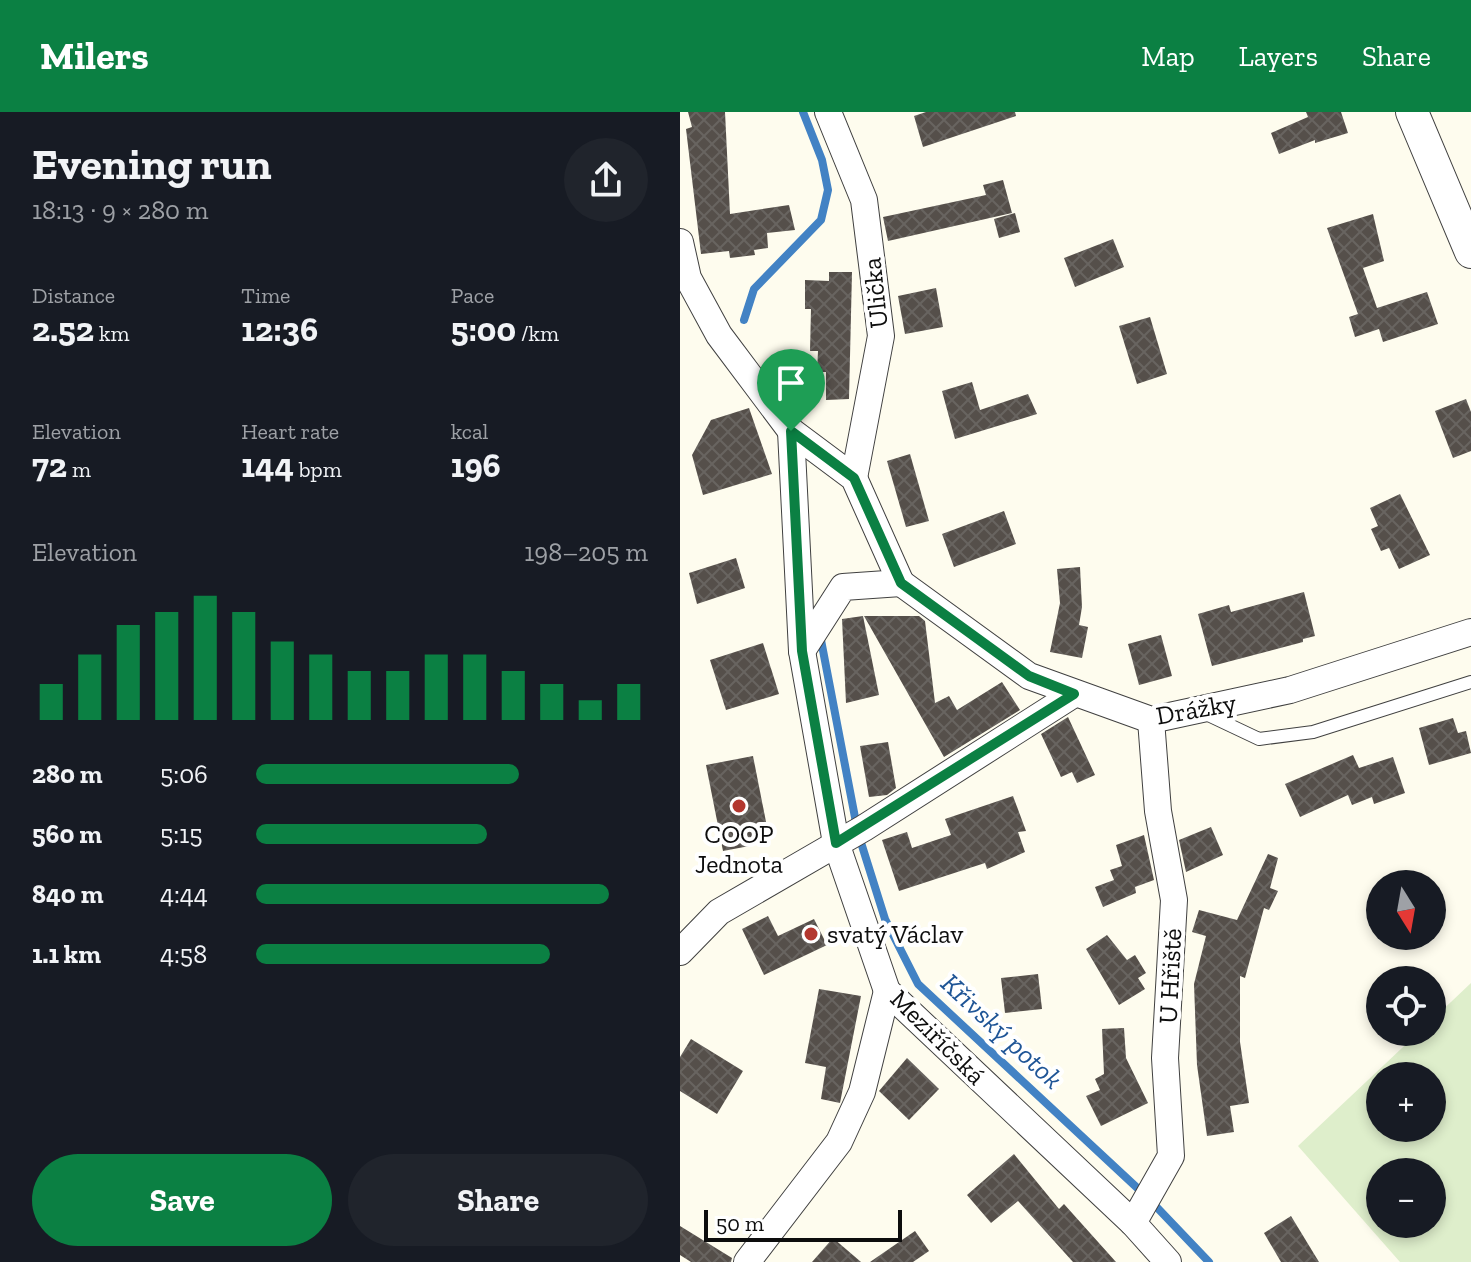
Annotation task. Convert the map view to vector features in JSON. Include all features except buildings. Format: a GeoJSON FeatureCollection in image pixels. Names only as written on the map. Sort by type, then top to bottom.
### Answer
{"type":"FeatureCollection","features":[{"type":"Feature","properties":{"kind":"street","name":"Ulička"},"geometry":{"type":"LineString","coordinates":[[828,112],[864,200],[881,336],[854,478]]}},
{"type":"Feature","properties":{"kind":"street"},"geometry":{"type":"LineString","coordinates":[[1412,112],[1471,252]]}},
{"type":"Feature","properties":{"kind":"street"},"geometry":{"type":"LineString","coordinates":[[680,242],[688,278],[719,335],[791,431],[854,478],[901,583],[843,587],[802,651]]}},
{"type":"Feature","properties":{"kind":"street","name":"Meziříčská"},"geometry":{"type":"LineString","coordinates":[[791,431],[802,651],[887,991],[1136,1216],[1168,1262]]}},
{"type":"Feature","properties":{"kind":"street","name":"Drážky"},"geometry":{"type":"LineString","coordinates":[[901,583],[1029,676],[1151,720],[1290,690],[1471,632]]}},
{"type":"Feature","properties":{"kind":"street"},"geometry":{"type":"LineString","coordinates":[[680,952],[719,912],[850,836],[1074,694]]}},
{"type":"Feature","properties":{"kind":"street","name":"U Hřiště"},"geometry":{"type":"LineString","coordinates":[[1136,1216],[1171,1156],[1165,1058],[1174,900],[1158,811],[1151,720]]}},
{"type":"Feature","properties":{"kind":"street"},"geometry":{"type":"LineString","coordinates":[[747,1262],[839,1142],[862,1092],[887,991]]}},
{"type":"Feature","properties":{"kind":"lane"},"geometry":{"type":"LineString","coordinates":[[1198,710],[1259,739],[1313,732],[1471,682]]}},
{"type":"Feature","properties":{"kind":"green space"},"geometry":{"type":"Polygon","coordinates":[[[1471,983],[1471,1262],[1400,1262],[1379,1238],[1446,1238],[1446,1158],[1366,1158],[1366,1223],[1298,1146],[1366,1082],[1366,1142],[1446,1142],[1446,1062],[1387,1062],[1404,1046],[1446,1046],[1446,1007],[1471,983]]]}},
{"type":"Feature","properties":{"kind":"waterway","name":"Křivský potok"},"geometry":{"type":"LineString","coordinates":[[744,320],[754,289],[821,220],[828,190],[822,160],[803,112]]}},
{"type":"Feature","properties":{"kind":"waterway","name":"Křivský potok"},"geometry":{"type":"LineString","coordinates":[[821,640],[858,833],[885,919],[918,984],[1147,1197],[1209,1262]]}},
{"type":"Feature","properties":{"kind":"place","name":"COOP Jednota"},"geometry":{"type":"Point","coordinates":[739,806]}},
{"type":"Feature","properties":{"kind":"place","name":"svatý Václav"},"geometry":{"type":"Point","coordinates":[811,934]}},
{"type":"Feature","properties":{"kind":"route"},"geometry":{"type":"LineString","coordinates":[[791,431],[854,478],[901,583],[1029,676],[1074,694],[836,843],[802,651],[791,431]]}}]}
